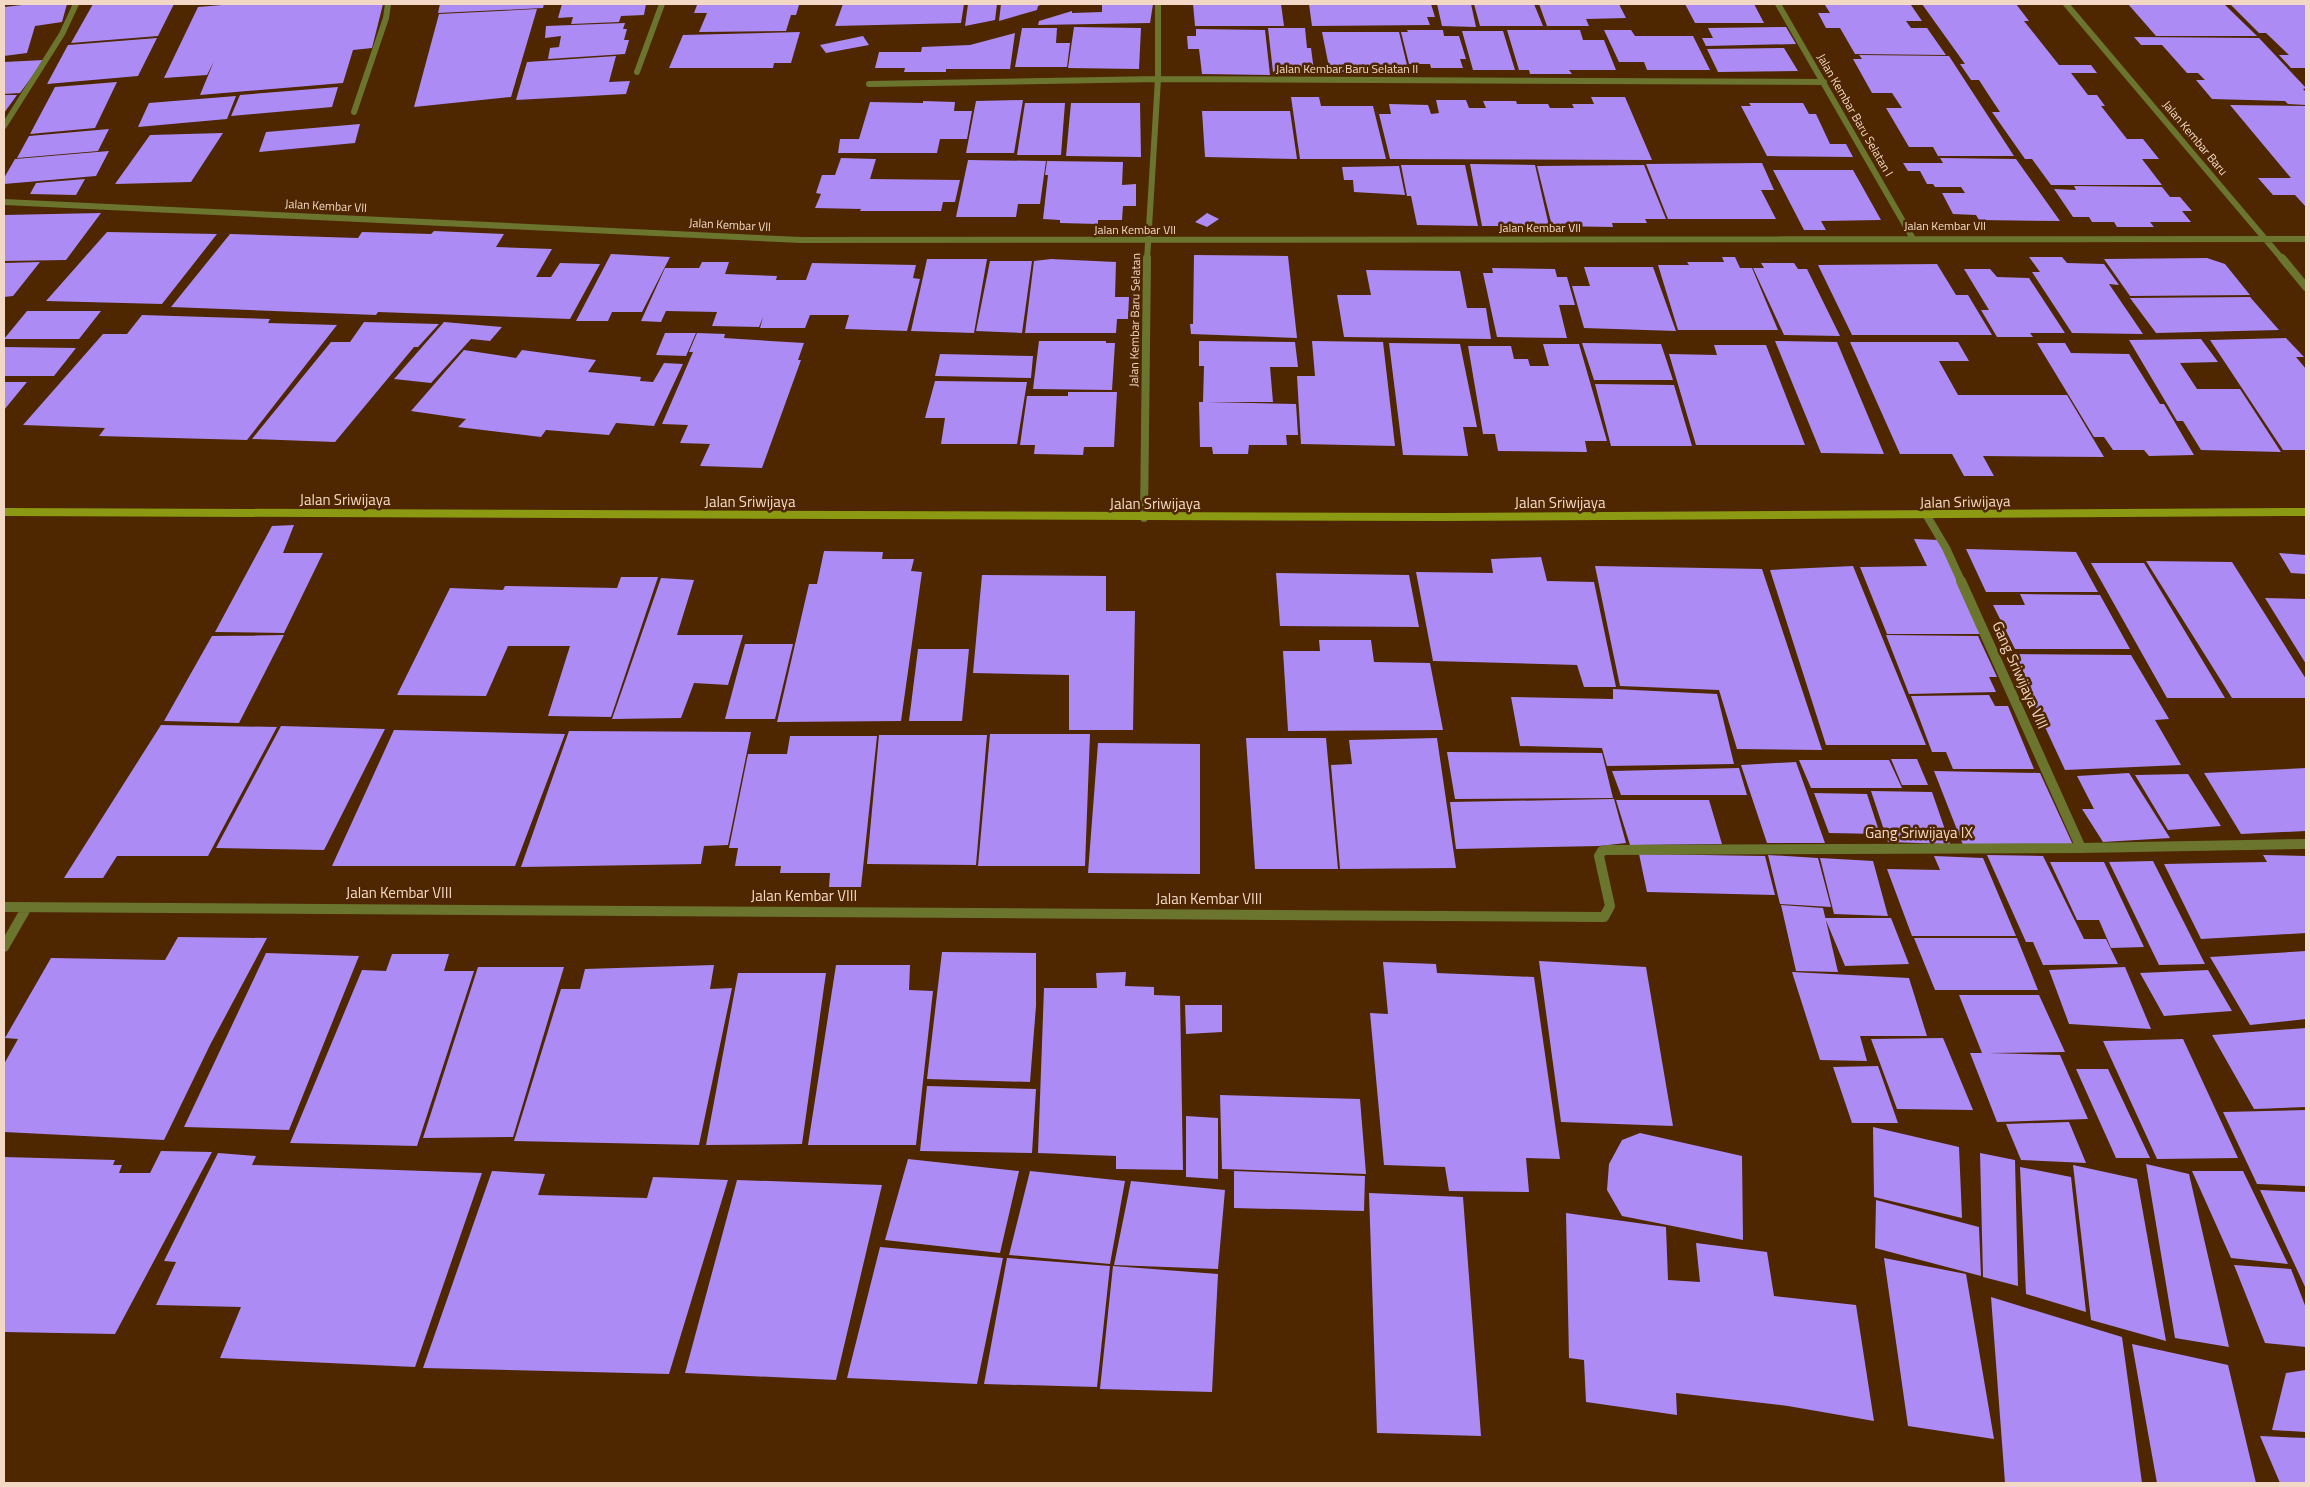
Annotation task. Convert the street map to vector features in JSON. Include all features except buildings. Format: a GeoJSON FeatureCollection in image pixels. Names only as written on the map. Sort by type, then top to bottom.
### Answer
{"type":"FeatureCollection","features":[{"type":"Feature","properties":{"kind":"main road","name":"Jalan Sriwijaya"},"geometry":{"type":"LineString","coordinates":[[4,512],[1144,518],[1927,516],[2306,512]]}},
{"type":"Feature","properties":{"kind":"street"},"geometry":{"type":"LineString","coordinates":[[4,126],[62,34],[76,4]]}},
{"type":"Feature","properties":{"kind":"street"},"geometry":{"type":"LineString","coordinates":[[354,112],[386,18],[388,4]]}},
{"type":"Feature","properties":{"kind":"street"},"geometry":{"type":"LineString","coordinates":[[637,72],[662,4]]}},
{"type":"Feature","properties":{"kind":"street","name":"Jalan Kembar Baru Selatan"},"geometry":{"type":"LineString","coordinates":[[1144,518],[1147,241],[1158,79],[1158,4]]}},
{"type":"Feature","properties":{"kind":"street","name":"Jalan Kembar Baru Selatan I"},"geometry":{"type":"LineString","coordinates":[[1778,4],[1912,238]]}},
{"type":"Feature","properties":{"kind":"street","name":"Jalan Kembar Baru"},"geometry":{"type":"LineString","coordinates":[[2066,4],[2306,286]]}},
{"type":"Feature","properties":{"kind":"street","name":"Jalan Kembar Baru Selatan II"},"geometry":{"type":"LineString","coordinates":[[869,84],[1158,79],[1824,82]]}},
{"type":"Feature","properties":{"kind":"street","name":"Jalan Kembar VII"},"geometry":{"type":"LineString","coordinates":[[4,202],[801,240],[2306,238]]}},
{"type":"Feature","properties":{"kind":"street","name":"Gang Sriwijaya VIII"},"geometry":{"type":"LineString","coordinates":[[1927,516],[1946,548],[2081,848]]}},
{"type":"Feature","properties":{"kind":"street","name":"Gang Sriwijaya IX"},"geometry":{"type":"LineString","coordinates":[[1604,917],[1610,906],[1599,856],[1602,851],[1606,850],[2081,848],[2306,844]]}},
{"type":"Feature","properties":{"kind":"street","name":"Jalan Kembar VIII"},"geometry":{"type":"LineString","coordinates":[[4,907],[1604,917]]}},
{"type":"Feature","properties":{"kind":"street"},"geometry":{"type":"LineString","coordinates":[[4,948],[27,907]]}}]}
